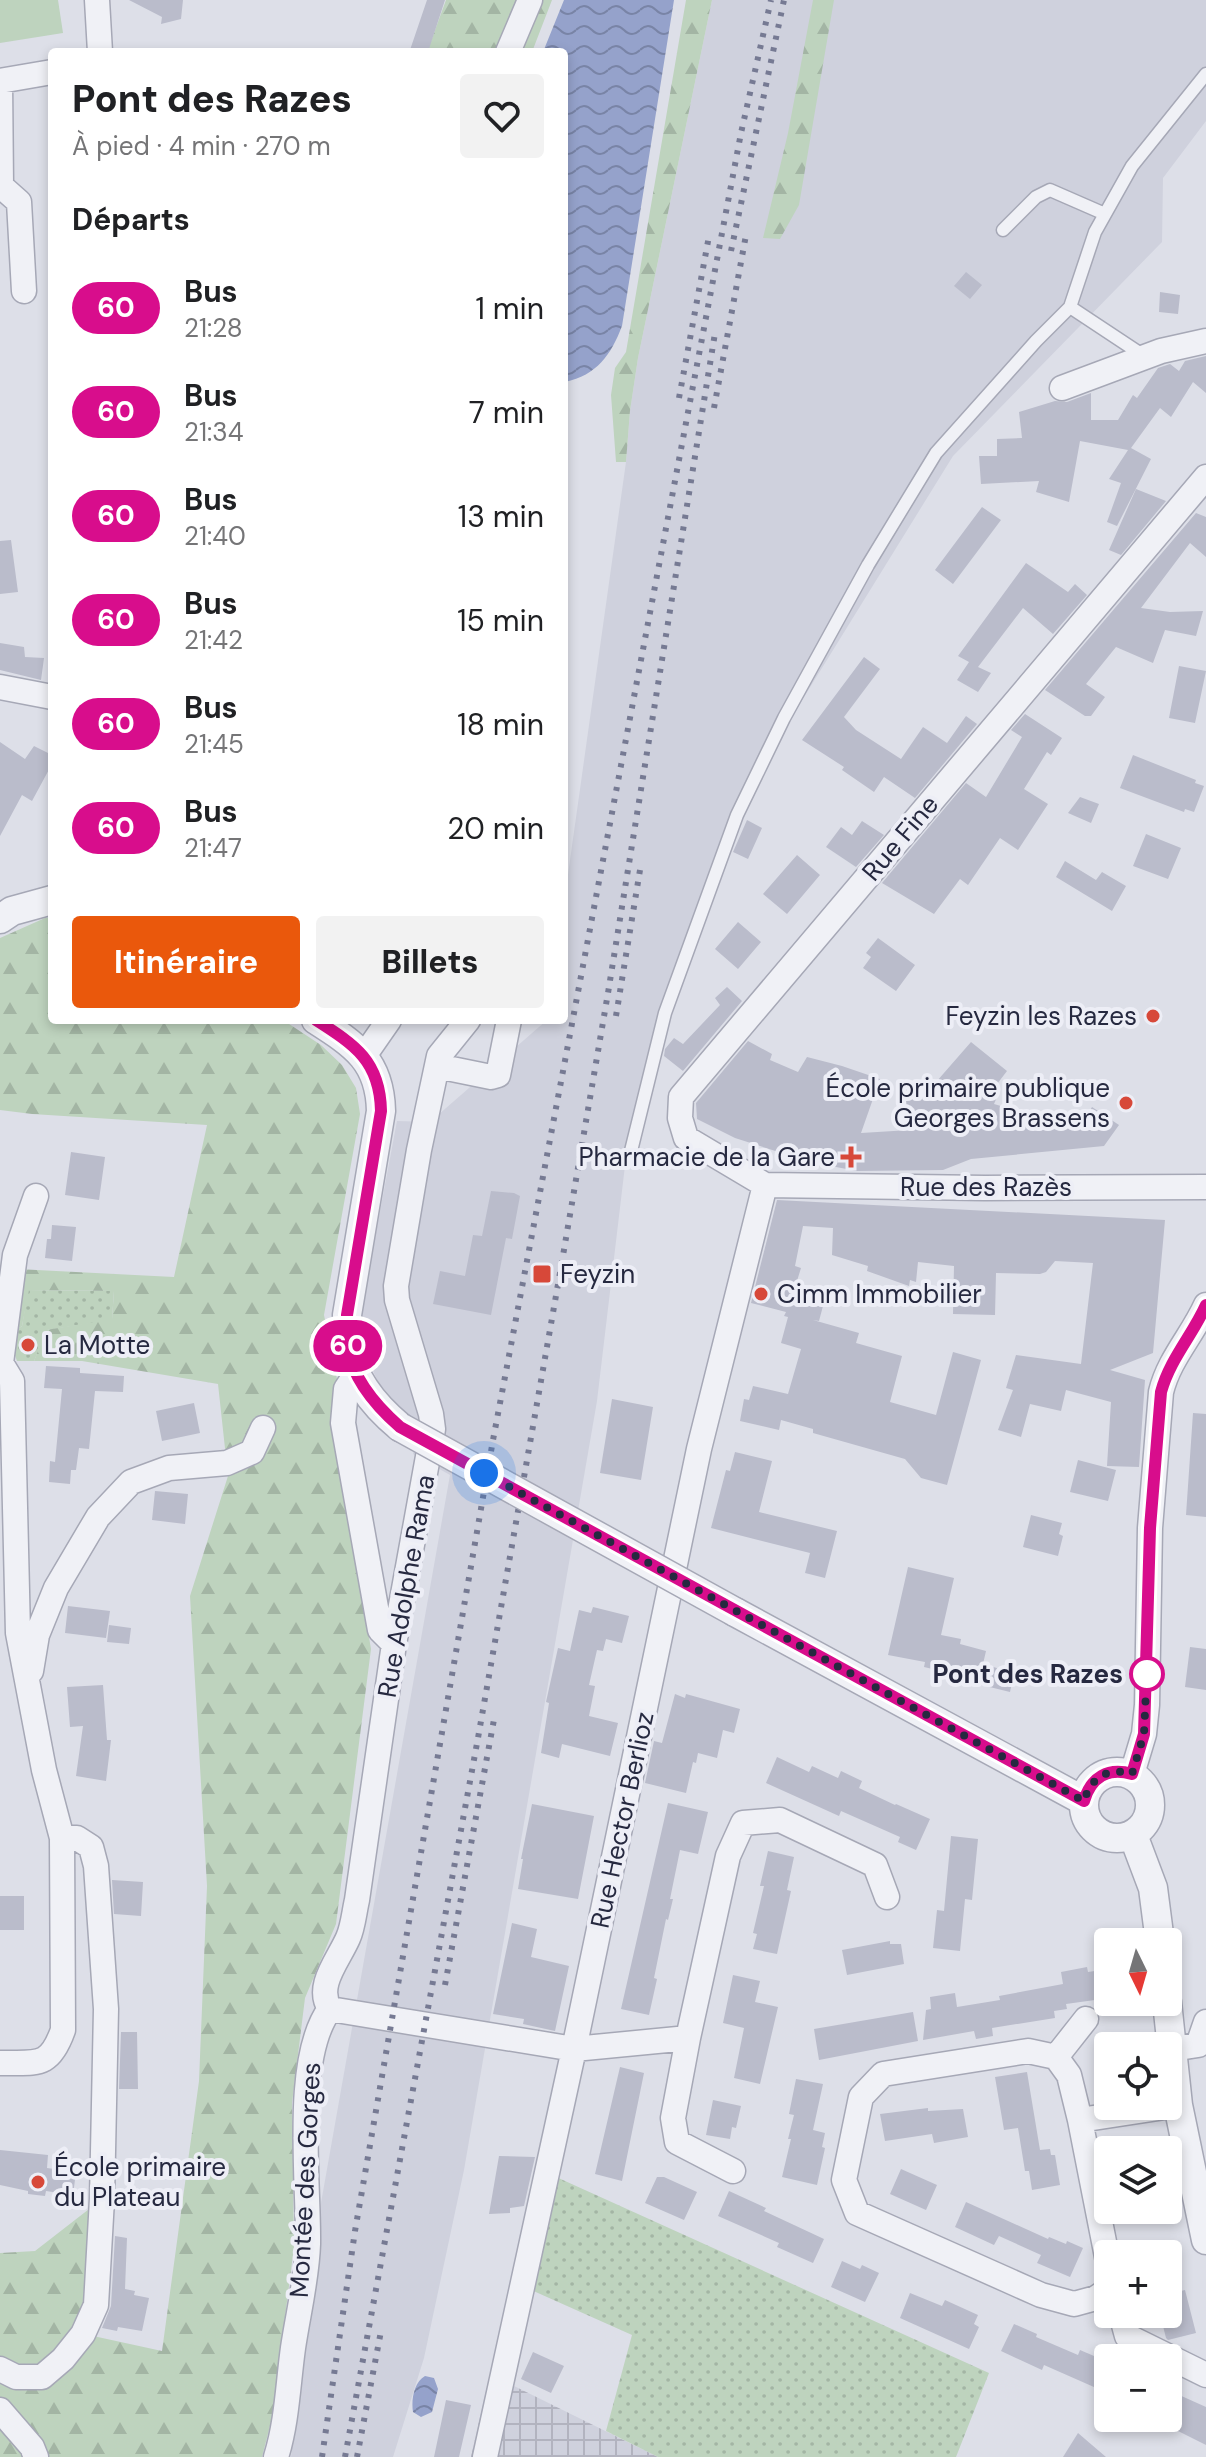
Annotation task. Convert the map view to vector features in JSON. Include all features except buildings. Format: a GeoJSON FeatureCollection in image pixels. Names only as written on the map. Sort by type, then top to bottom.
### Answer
{"type":"FeatureCollection","features":[{"type":"Feature","properties":{"kind":"street"},"geometry":{"type":"LineString","coordinates":[[97,0],[100,48]]}},
{"type":"Feature","properties":{"kind":"street"},"geometry":{"type":"LineString","coordinates":[[510,48],[530,0]]}},
{"type":"Feature","properties":{"kind":"street"},"geometry":{"type":"LineString","coordinates":[[24,291],[19,202],[1,186],[0,81],[48,73]]}},
{"type":"Feature","properties":{"kind":"street"},"geometry":{"type":"LineString","coordinates":[[1062,388],[1161,351],[1206,341]]}},
{"type":"Feature","properties":{"kind":"street","name":"Rue Fine"},"geometry":{"type":"LineString","coordinates":[[765,1185],[686,1138],[680,1118],[681,1097],[1206,477]]}},
{"type":"Feature","properties":{"kind":"street"},"geometry":{"type":"LineString","coordinates":[[0,687],[48,696]]}},
{"type":"Feature","properties":{"kind":"street"},"geometry":{"type":"LineString","coordinates":[[0,919],[12,911],[48,901]]}},
{"type":"Feature","properties":{"kind":"street"},"geometry":{"type":"LineString","coordinates":[[322,1024],[364,1056],[380,1090],[381,1111],[347,1315],[348,1349],[356,1374],[378,1408],[400,1427],[1084,1801]]}},
{"type":"Feature","properties":{"kind":"street"},"geometry":{"type":"LineString","coordinates":[[364,1056],[386,1024]]}},
{"type":"Feature","properties":{"kind":"street","name":"Rue Adolphe Rama"},"geometry":{"type":"LineString","coordinates":[[330,2009],[325,2000],[325,1987],[349,1935],[357,1900],[394,1644],[433,1429],[397,1300],[396,1286],[439,1056],[465,1024]]}},
{"type":"Feature","properties":{"kind":"street"},"geometry":{"type":"LineString","coordinates":[[437,1066],[491,1077],[498,1075],[508,1024]]}},
{"type":"Feature","properties":{"kind":"street","name":"Rue des Razès"},"geometry":{"type":"LineString","coordinates":[[765,1185],[1206,1187]]}},
{"type":"Feature","properties":{"kind":"street","name":"Rue Hector Berlioz"},"geometry":{"type":"LineString","coordinates":[[485,2457],[699,1449],[765,1185]]}},
{"type":"Feature","properties":{"kind":"street"},"geometry":{"type":"LineString","coordinates":[[0,2063],[40,2062],[56,2050],[63,2030],[62,1838],[44,1770],[8,1592],[12,1381],[1,1363],[15,1255],[36,1196]]}},
{"type":"Feature","properties":{"kind":"street"},"geometry":{"type":"LineString","coordinates":[[1132,1774],[1144,1734],[1150,1528],[1161,1392],[1166,1375],[1197,1340],[1206,1305]]}},
{"type":"Feature","properties":{"kind":"street"},"geometry":{"type":"LineString","coordinates":[[356,1374],[346,1389],[343,1423],[380,1630],[394,1644]]}},
{"type":"Feature","properties":{"kind":"street"},"geometry":{"type":"LineString","coordinates":[[28,1685],[37,1635],[56,1588],[98,1517],[131,1482],[169,1468],[227,1463],[252,1452],[263,1428]]}},
{"type":"Feature","properties":{"kind":"street"},"geometry":{"type":"LineString","coordinates":[[1122,1771],[1132,1774],[1147,1789],[1150,1810],[1141,1828],[1133,1835],[1112,1838],[1102,1835],[1087,1821],[1084,1811],[1084,1801],[1092,1782],[1101,1775],[1122,1771]]}},
{"type":"Feature","properties":{"kind":"street"},"geometry":{"type":"LineString","coordinates":[[733,2171],[677,2142],[673,2118],[728,1856],[743,1823],[780,1820],[875,1865],[887,1897]]}},
{"type":"Feature","properties":{"kind":"street"},"geometry":{"type":"LineString","coordinates":[[1133,1835],[1153,1888],[1158,1928]]}},
{"type":"Feature","properties":{"kind":"street"},"geometry":{"type":"LineString","coordinates":[[0,2369],[16,2377],[42,2377],[63,2359],[83,2334],[96,2305],[106,2063],[104,1958],[96,1866],[91,1847],[77,1838],[62,1838]]}},
{"type":"Feature","properties":{"kind":"street"},"geometry":{"type":"LineString","coordinates":[[330,2009],[574,2049],[688,2038]]}},
{"type":"Feature","properties":{"kind":"street","name":"Montée des Gorges"},"geometry":{"type":"LineString","coordinates":[[276,2457],[308,2247],[306,2134],[310,2065],[315,2037],[330,2009]]}},
{"type":"Feature","properties":{"kind":"street"},"geometry":{"type":"LineString","coordinates":[[1056,2057],[1086,2019]]}},
{"type":"Feature","properties":{"kind":"street"},"geometry":{"type":"LineString","coordinates":[[1182,2047],[1198,2045],[1206,2022]]}},
{"type":"Feature","properties":{"kind":"street"},"geometry":{"type":"LineString","coordinates":[[1094,2299],[1074,2304],[1041,2295],[857,2213],[844,2180],[861,2097],[883,2074],[1028,2051],[1056,2057],[1069,2075],[1104,2240]]}},
{"type":"Feature","properties":{"kind":"street"},"geometry":{"type":"LineString","coordinates":[[1080,2120],[1094,2118]]}},
{"type":"Feature","properties":{"kind":"street"},"geometry":{"type":"LineString","coordinates":[[1181,2120],[1206,2240]]}},
{"type":"Feature","properties":{"kind":"street"},"geometry":{"type":"LineString","coordinates":[[1125,2328],[1127,2336],[1206,2375]]}},
{"type":"Feature","properties":{"kind":"street"},"geometry":{"type":"LineString","coordinates":[[0,2410],[32,2447],[36,2457]]}},
{"type":"Feature","properties":{"kind":"lane"},"geometry":{"type":"LineString","coordinates":[[630,1155],[665,1013],[737,815],[784,718],[868,565],[936,453],[1070,307],[1095,232],[1132,166],[1206,74]]}},
{"type":"Feature","properties":{"kind":"lane"},"geometry":{"type":"LineString","coordinates":[[1003,230],[1036,197],[1050,190],[1105,214]]}},
{"type":"Feature","properties":{"kind":"lane"},"geometry":{"type":"LineString","coordinates":[[1070,307],[1146,357]]}},
{"type":"Feature","properties":{"kind":"shaded area"},"geometry":{"type":"Polygon","coordinates":[[[712,0],[1206,0],[1206,121],[1163,178],[1162,242],[953,456],[728,820],[629,1132],[597,1401],[464,2170],[424,2358],[393,2457],[291,2457],[321,2203],[450,1475],[413,1454],[420,1425],[378,1382],[366,1355],[360,1318],[397,1121],[430,1122],[542,1024],[568,1024],[568,875],[638,358],[712,0]]]}},
{"type":"Feature","properties":{"kind":"shaded area"},"geometry":{"type":"Polygon","coordinates":[[[490,2374],[658,2457],[471,2457],[490,2374]]]}},
{"type":"Feature","properties":{"kind":"green space"},"geometry":{"type":"Polygon","coordinates":[[[0,0],[58,0],[63,33],[0,43],[0,0]]]}},
{"type":"Feature","properties":{"kind":"green space"},"geometry":{"type":"Polygon","coordinates":[[[446,0],[552,0],[534,48],[428,48],[446,0]]]}},
{"type":"Feature","properties":{"kind":"green space"},"geometry":{"type":"Polygon","coordinates":[[[686,0],[712,0],[638,358],[626,462],[616,462],[611,395],[615,368],[626,352],[686,0]]]}},
{"type":"Feature","properties":{"kind":"green space"},"geometry":{"type":"Polygon","coordinates":[[[813,0],[834,0],[799,205],[780,239],[763,238],[788,133],[813,0]]]}},
{"type":"Feature","properties":{"kind":"green space"},"geometry":{"type":"Polygon","coordinates":[[[48,918],[48,1024],[289,1024],[321,1045],[342,1065],[356,1088],[360,1114],[324,1315],[337,1379],[333,1423],[371,1649],[336,1924],[305,1998],[292,2103],[294,2247],[272,2418],[262,2457],[0,2457],[0,2253],[35,2251],[102,2199],[84,2334],[162,2351],[199,2081],[207,1886],[190,1596],[228,1476],[218,1384],[82,1361],[34,1361],[46,1330],[112,1319],[114,1291],[29,1290],[22,1326],[8,1336],[17,1269],[174,1277],[207,1125],[0,1110],[0,938],[48,918]]]}},
{"type":"Feature","properties":{"kind":"green space"},"geometry":{"type":"Polygon","coordinates":[[[28,1290],[114,1291],[112,1320],[47,1330],[34,1361],[17,1361],[8,1336],[22,1326],[28,1290]]]}},
{"type":"Feature","properties":{"kind":"green space"},"geometry":{"type":"Polygon","coordinates":[[[554,2176],[989,2373],[956,2457],[658,2457],[606,2431],[632,2335],[529,2289],[554,2176]]]}},
{"type":"Feature","properties":{"kind":"water"},"geometry":{"type":"Polygon","coordinates":[[[564,0],[674,0],[622,326],[608,355],[594,369],[568,381],[568,48],[545,48],[564,0]]]}},
{"type":"Feature","properties":{"kind":"water"},"geometry":{"type":"Polygon","coordinates":[[[425,2376],[434,2378],[438,2389],[432,2412],[421,2417],[413,2412],[412,2402],[416,2387],[425,2376]]]}},
{"type":"Feature","properties":{"kind":"railway"},"geometry":{"type":"LineString","coordinates":[[322,2457],[355,2231],[493,1440],[741,133],[771,0]]}},
{"type":"Feature","properties":{"kind":"railway"},"geometry":{"type":"LineString","coordinates":[[731,251],[784,0]]}},
{"type":"Feature","properties":{"kind":"railway"},"geometry":{"type":"LineString","coordinates":[[714,408],[746,235]]}},
{"type":"Feature","properties":{"kind":"railway"},"geometry":{"type":"LineString","coordinates":[[679,398],[709,236]]}},
{"type":"Feature","properties":{"kind":"railway"},"geometry":{"type":"LineString","coordinates":[[345,2457],[560,1273],[715,333]]}},
{"type":"Feature","properties":{"kind":"railway"},"geometry":{"type":"LineString","coordinates":[[616,1016],[640,870]]}},
{"type":"Feature","properties":{"kind":"railway"},"geometry":{"type":"LineString","coordinates":[[445,1985],[495,1714]]}},
{"type":"Feature","properties":{"kind":"railway"},"geometry":{"type":"LineString","coordinates":[[357,2457],[381,2331]]}},
{"type":"Feature","properties":{"kind":"bus line","name":"60"},"geometry":{"type":"LineString","coordinates":[[322,1024],[364,1056],[380,1090],[381,1111],[347,1315],[348,1349],[356,1374],[378,1408],[400,1427],[1084,1801],[1092,1782],[1101,1775],[1122,1771],[1132,1774],[1144,1734],[1150,1528],[1161,1392],[1176,1355],[1206,1305]]}},
{"type":"Feature","properties":{"kind":"place","name":"Feyzin les Razes"},"geometry":{"type":"Point","coordinates":[1153,1016]}},
{"type":"Feature","properties":{"kind":"place","name":"École primaire publique Georges Brassens"},"geometry":{"type":"Point","coordinates":[1126,1103]}},
{"type":"Feature","properties":{"kind":"place","name":"Pharmacie de la Gare"},"geometry":{"type":"Point","coordinates":[851,1157]}},
{"type":"Feature","properties":{"kind":"place","name":"Feyzin"},"geometry":{"type":"Point","coordinates":[542,1274]}},
{"type":"Feature","properties":{"kind":"place","name":"Cimm Immobilier"},"geometry":{"type":"Point","coordinates":[761,1294]}},
{"type":"Feature","properties":{"kind":"place","name":"La Motte"},"geometry":{"type":"Point","coordinates":[28,1345]}},
{"type":"Feature","properties":{"kind":"place","name":"Pont des Razes"},"geometry":{"type":"Point","coordinates":[1147,1674]}},
{"type":"Feature","properties":{"kind":"place","name":"École primaire du Plateau"},"geometry":{"type":"Point","coordinates":[38,2182]}},
{"type":"Feature","properties":{"kind":"route"},"geometry":{"type":"LineString","coordinates":[[484,1473],[1084,1801],[1092,1782],[1101,1775],[1122,1771],[1132,1774],[1144,1734],[1147,1669],[1147,1674]]}}]}
